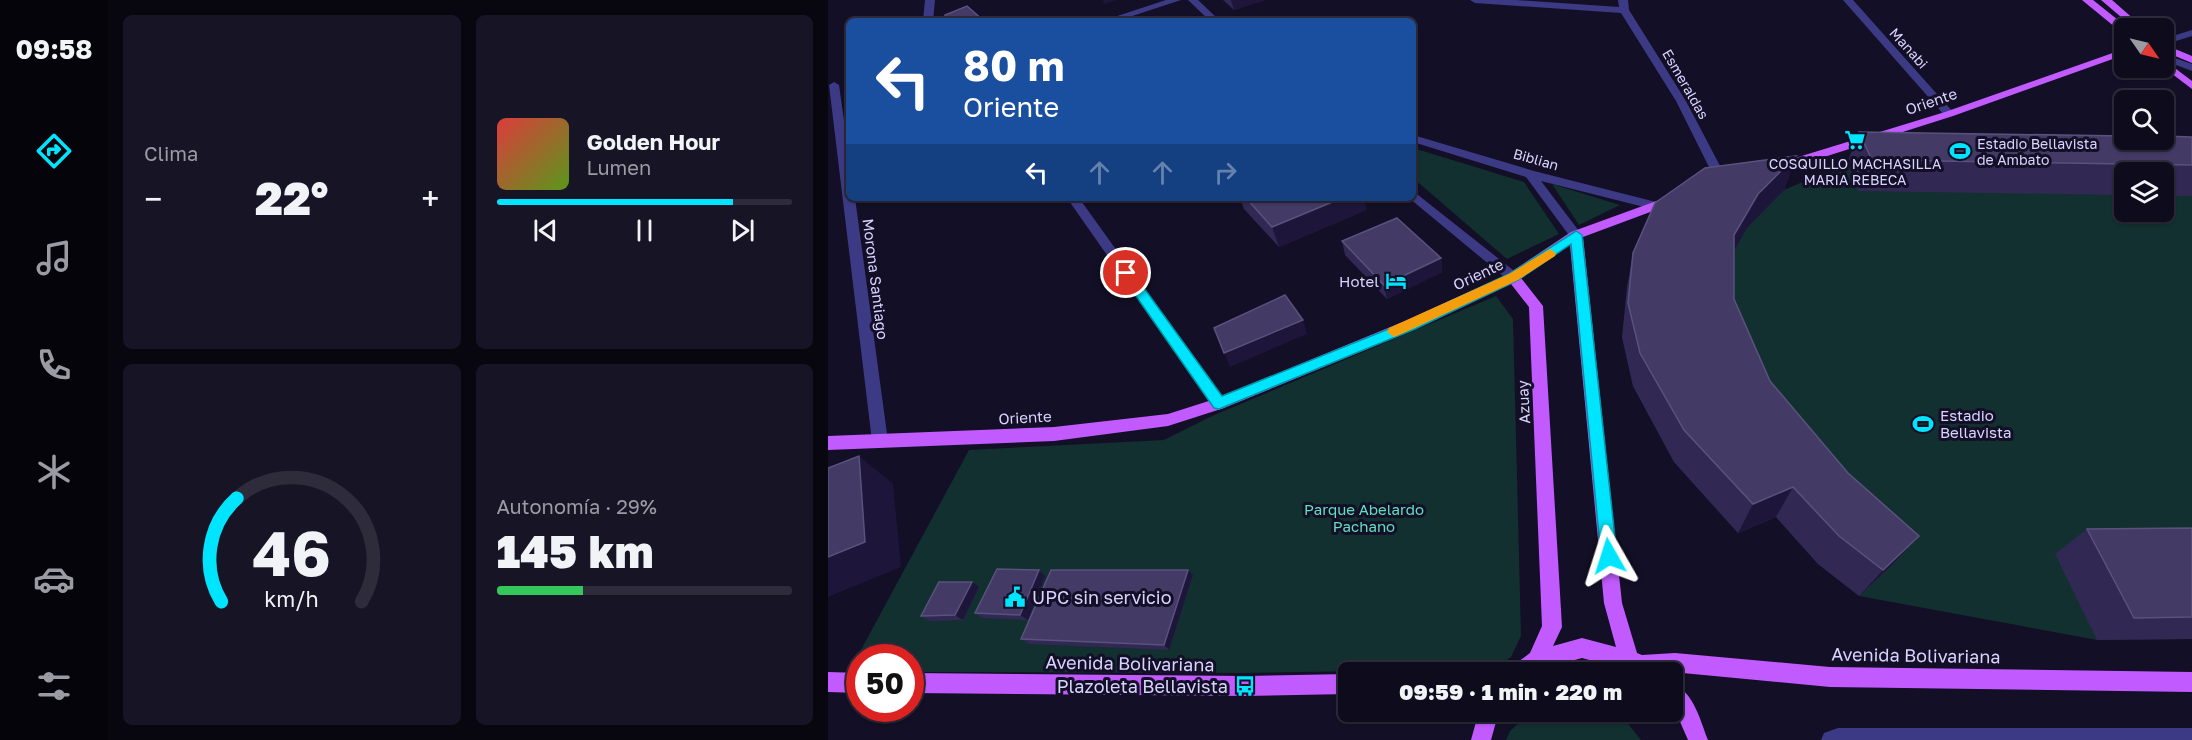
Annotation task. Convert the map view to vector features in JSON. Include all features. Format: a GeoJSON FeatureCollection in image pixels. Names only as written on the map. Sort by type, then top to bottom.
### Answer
{"type":"FeatureCollection","features":[{"type":"Feature","properties":{"kind":"main road"},"geometry":{"type":"LineString","coordinates":[[2087,0],[2114,22]]}},
{"type":"Feature","properties":{"kind":"main road"},"geometry":{"type":"LineString","coordinates":[[2106,0],[2127,18]]}},
{"type":"Feature","properties":{"kind":"main road"},"geometry":{"type":"LineString","coordinates":[[2174,50],[2192,58]]}},
{"type":"Feature","properties":{"kind":"main road","name":"Oriente"},"geometry":{"type":"LineString","coordinates":[[1768,170],[1949,114],[2114,56]]}},
{"type":"Feature","properties":{"kind":"main road"},"geometry":{"type":"LineString","coordinates":[[2174,71],[2192,86]]}},
{"type":"Feature","properties":{"kind":"main road","name":"Oriente"},"geometry":{"type":"LineString","coordinates":[[828,442],[1054,434],[1125,428],[1168,420],[1219,404],[1410,325],[1513,277],[1576,235],[1683,196]]}},
{"type":"Feature","properties":{"kind":"main road"},"geometry":{"type":"LineString","coordinates":[[1576,235],[1613,603],[1639,662]]}},
{"type":"Feature","properties":{"kind":"main road","name":"Azuay"},"geometry":{"type":"LineString","coordinates":[[1513,277],[1536,306],[1552,627],[1537,660]]}},
{"type":"Feature","properties":{"kind":"main road","name":"Avenida Bolivariana"},"geometry":{"type":"LineString","coordinates":[[1534,662],[1582,648],[1630,662]]}},
{"type":"Feature","properties":{"kind":"main road","name":"Avenida Bolivariana"},"geometry":{"type":"LineString","coordinates":[[1683,664],[1830,676],[2192,682]]}},
{"type":"Feature","properties":{"kind":"main road"},"geometry":{"type":"LineString","coordinates":[[828,682],[846,683]]}},
{"type":"Feature","properties":{"kind":"main road","name":"Avenida Bolivariana"},"geometry":{"type":"LineString","coordinates":[[924,683],[1245,686],[1338,684]]}},
{"type":"Feature","properties":{"kind":"main road"},"geometry":{"type":"LineString","coordinates":[[1683,706],[1698,740]]}},
{"type":"Feature","properties":{"kind":"main road"},"geometry":{"type":"LineString","coordinates":[[1481,740],[1486,722]]}},
{"type":"Feature","properties":{"kind":"street"},"geometry":{"type":"LineString","coordinates":[[928,18],[930,0]]}},
{"type":"Feature","properties":{"kind":"street"},"geometry":{"type":"LineString","coordinates":[[1117,18],[1176,0]]}},
{"type":"Feature","properties":{"kind":"street"},"geometry":{"type":"LineString","coordinates":[[1193,0],[1212,18]]}},
{"type":"Feature","properties":{"kind":"street"},"geometry":{"type":"LineString","coordinates":[[1475,0],[1624,5]]}},
{"type":"Feature","properties":{"kind":"street","name":"Manabi"},"geometry":{"type":"LineString","coordinates":[[1848,0],[1949,114]]}},
{"type":"Feature","properties":{"kind":"street","name":"Esmeraldas"},"geometry":{"type":"LineString","coordinates":[[1624,5],[1681,101],[1724,183]]}},
{"type":"Feature","properties":{"kind":"street"},"geometry":{"type":"LineString","coordinates":[[2174,40],[2192,33]]}},
{"type":"Feature","properties":{"kind":"street"},"geometry":{"type":"LineString","coordinates":[[2174,61],[2192,68]]}},
{"type":"Feature","properties":{"kind":"street"},"geometry":{"type":"LineString","coordinates":[[831,85],[846,82]]}},
{"type":"Feature","properties":{"kind":"street","name":"Morona Santiago"},"geometry":{"type":"LineString","coordinates":[[831,85],[846,194]]}},
{"type":"Feature","properties":{"kind":"street","name":"Biblian"},"geometry":{"type":"LineString","coordinates":[[1416,139],[1530,174],[1652,206]]}},
{"type":"Feature","properties":{"kind":"street"},"geometry":{"type":"LineString","coordinates":[[1530,174],[1576,235]]}},
{"type":"Feature","properties":{"kind":"street","name":"Azuay"},"geometry":{"type":"LineString","coordinates":[[1416,197],[1513,277]]}},
{"type":"Feature","properties":{"kind":"street","name":"Morona Santiago"},"geometry":{"type":"LineString","coordinates":[[847,201],[880,441]]}},
{"type":"Feature","properties":{"kind":"street"},"geometry":{"type":"LineString","coordinates":[[1075,201],[1219,404]]}},
{"type":"Feature","properties":{"kind":"street"},"geometry":{"type":"LineString","coordinates":[[1831,740],[1838,738],[2192,738]]}},
{"type":"Feature","properties":{"kind":"green space"},"geometry":{"type":"Polygon","coordinates":[[[1416,149],[1524,182],[1559,234],[1507,259],[1416,181],[1416,149]]]}},
{"type":"Feature","properties":{"kind":"green space","name":"Estadio Bellavista"},"geometry":{"type":"Polygon","coordinates":[[[1847,163],[2114,167],[2114,222],[2174,222],[2174,168],[2192,168],[2192,639],[2097,640],[1859,596],[1818,564],[1776,517],[1738,533],[1674,462],[1633,386],[1622,337],[1784,190],[1847,163]]]}},
{"type":"Feature","properties":{"kind":"green space"},"geometry":{"type":"Polygon","coordinates":[[[1552,184],[1620,205],[1579,225],[1552,184]]]}},
{"type":"Feature","properties":{"kind":"green space","name":"Parque Abelardo Pachano"},"geometry":{"type":"Polygon","coordinates":[[[1496,296],[1513,319],[1521,636],[1511,657],[1504,662],[1338,662],[1338,672],[924,672],[924,644],[864,644],[969,450],[1164,440],[1212,416],[1496,296]]]}},
{"type":"Feature","properties":{"kind":"green space"},"geometry":{"type":"Polygon","coordinates":[[[1520,722],[1627,722],[1641,740],[1506,740],[1510,731],[1520,722]]]}},
{"type":"Feature","properties":{"kind":"building"},"geometry":{"type":"Polygon","coordinates":[[[967,6],[981,18],[945,18],[945,15],[967,6]]]}},
{"type":"Feature","properties":{"kind":"building"},"geometry":{"type":"Polygon","coordinates":[[[1859,132],[2114,136],[2114,150],[2174,150],[2174,136],[2192,137],[2192,165],[2174,165],[2174,162],[2114,164],[1872,160],[1859,132]]]}},
{"type":"Feature","properties":{"kind":"building"},"geometry":{"type":"Polygon","coordinates":[[[1796,156],[1758,194],[1734,235],[1734,299],[1770,381],[1848,473],[1919,536],[1883,570],[1839,536],[1793,487],[1753,504],[1684,430],[1640,353],[1628,303],[1633,253],[1655,203],[1705,168],[1796,156]]]}},
{"type":"Feature","properties":{"kind":"building"},"geometry":{"type":"Polygon","coordinates":[[[1249,201],[1335,201],[1272,227],[1249,201]]]}},
{"type":"Feature","properties":{"kind":"building"},"geometry":{"type":"Polygon","coordinates":[[[1397,218],[1441,258],[1384,285],[1342,241],[1397,218]]]}},
{"type":"Feature","properties":{"kind":"building"},"geometry":{"type":"Polygon","coordinates":[[[1285,295],[1303,320],[1224,353],[1214,328],[1285,295]]]}},
{"type":"Feature","properties":{"kind":"building"},"geometry":{"type":"Polygon","coordinates":[[[859,456],[865,542],[828,557],[828,468],[859,456]]]}},
{"type":"Feature","properties":{"kind":"building"},"geometry":{"type":"Polygon","coordinates":[[[2192,528],[2192,617],[2134,618],[2087,529],[2192,528]]]}},
{"type":"Feature","properties":{"kind":"building","name":"UPC sin servicio"},"geometry":{"type":"Polygon","coordinates":[[[997,569],[1039,570],[1020,615],[975,613],[997,569]]]}},
{"type":"Feature","properties":{"kind":"building"},"geometry":{"type":"Polygon","coordinates":[[[1051,570],[1188,570],[1164,645],[1021,639],[1051,570]]]}},
{"type":"Feature","properties":{"kind":"building"},"geometry":{"type":"Polygon","coordinates":[[[939,582],[972,582],[955,615],[921,616],[939,582]]]}},
{"type":"Feature","properties":{"kind":"slow traffic"},"geometry":{"type":"LineString","coordinates":[[1394,332],[1513,277],[1550,253]]}},
{"type":"Feature","properties":{"kind":"place","name":"COSQUILLO MACHASILLA MARIA REBECA"},"geometry":{"type":"Point","coordinates":[1855,140]}},
{"type":"Feature","properties":{"kind":"place","name":"Estadio Bellavista de Ambato"},"geometry":{"type":"Point","coordinates":[1960,151]}},
{"type":"Feature","properties":{"kind":"place","name":"Hotel"},"geometry":{"type":"Point","coordinates":[1396,281]}},
{"type":"Feature","properties":{"kind":"place","name":"Estadio Bellavista"},"geometry":{"type":"Point","coordinates":[1923,424]}},
{"type":"Feature","properties":{"kind":"place","name":"UPC sin servicio"},"geometry":{"type":"Point","coordinates":[1015,597]}},
{"type":"Feature","properties":{"kind":"place","name":"Plazoleta Bellavista"},"geometry":{"type":"Point","coordinates":[1245,686]}},
{"type":"Feature","properties":{"kind":"route"},"geometry":{"type":"LineString","coordinates":[[1126,273],[1219,404],[1410,325],[1513,277],[1576,235],[1609,556]]}}]}
